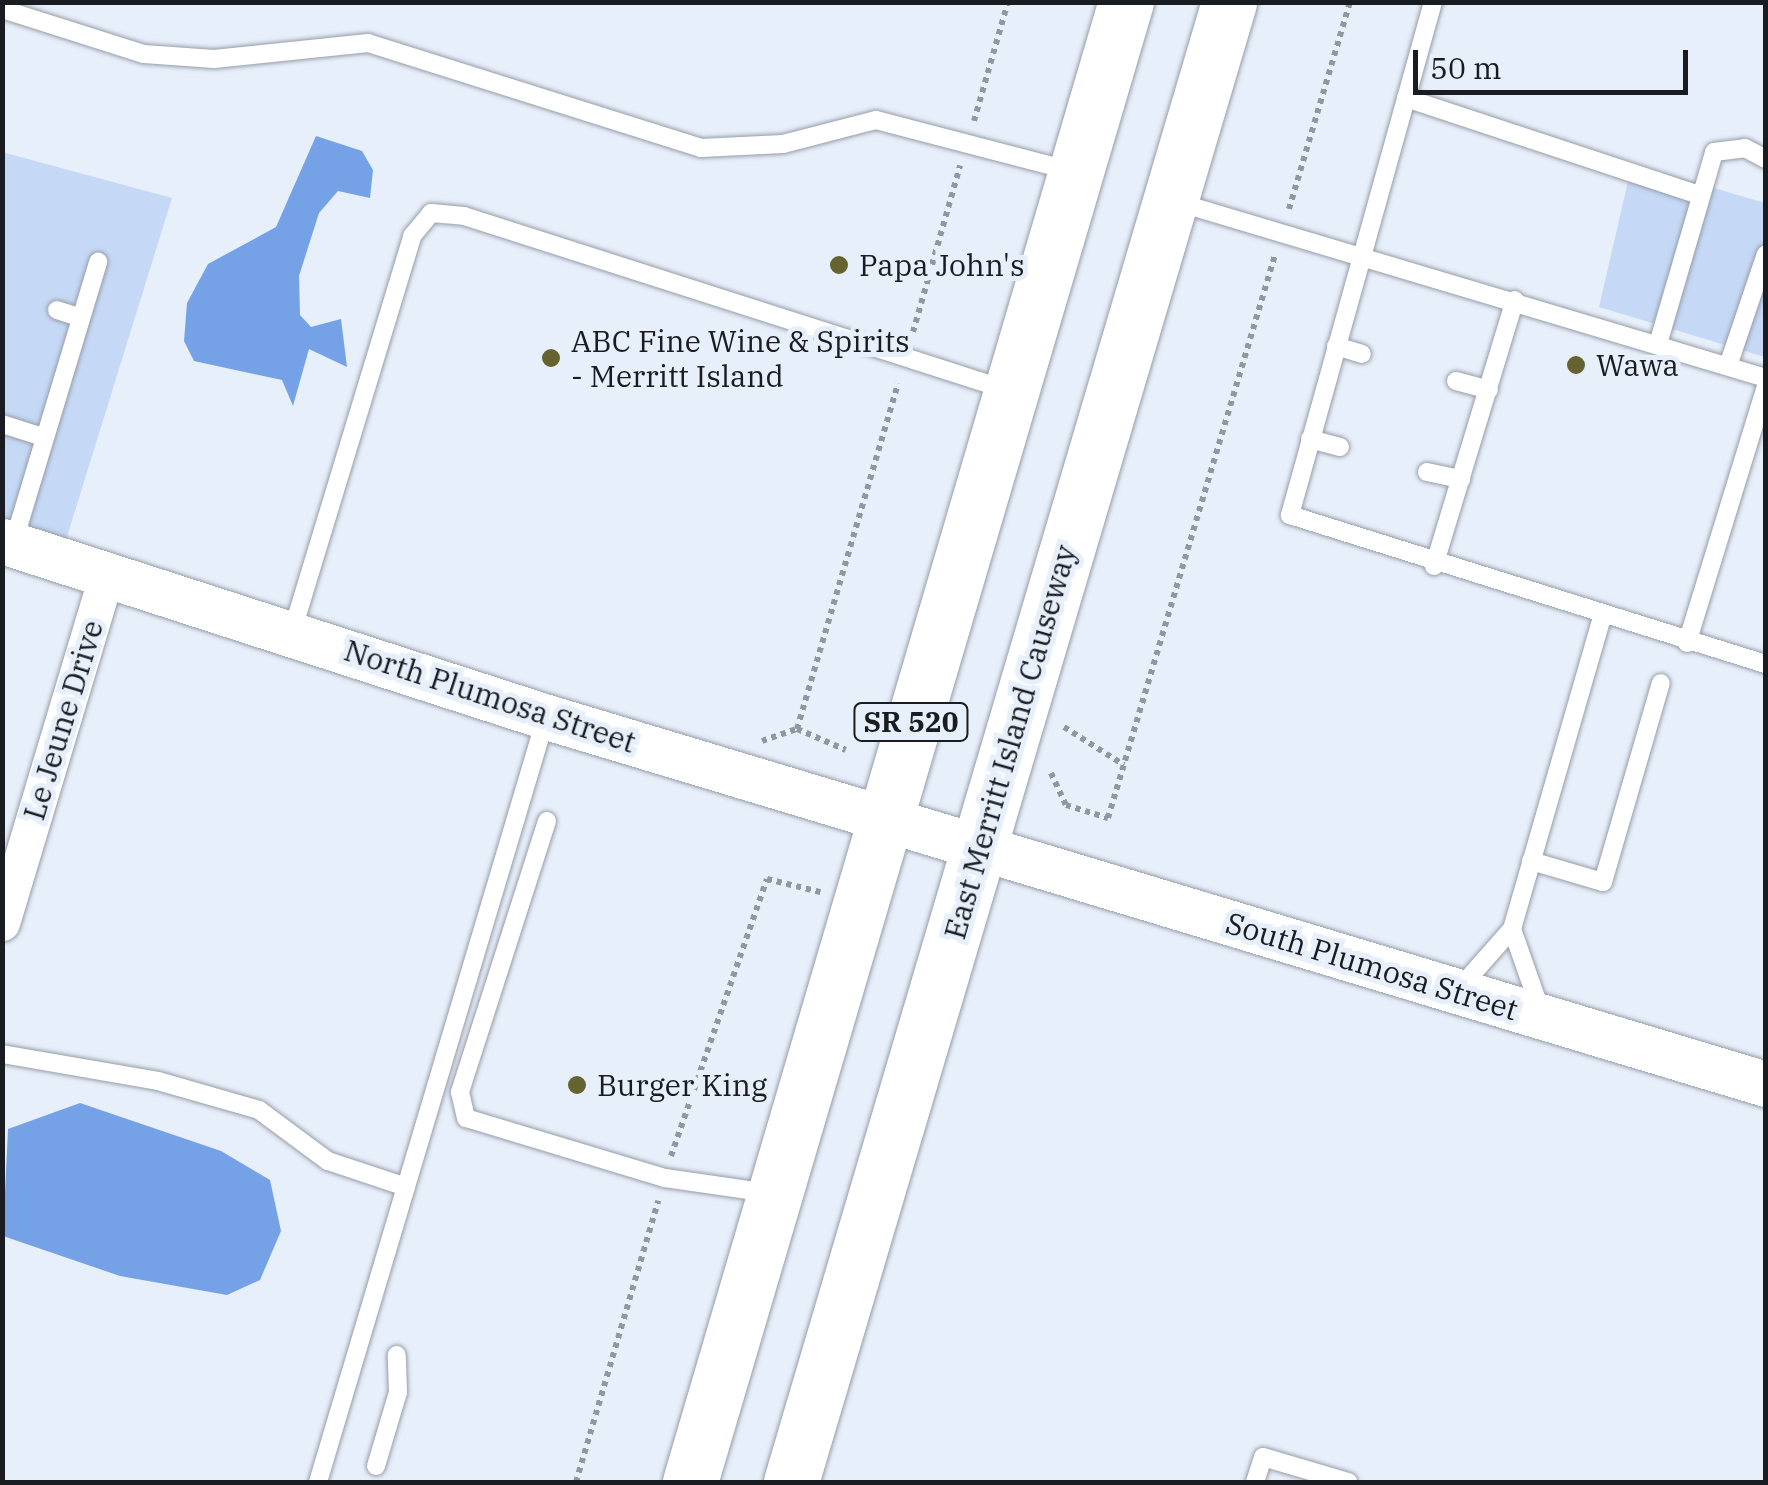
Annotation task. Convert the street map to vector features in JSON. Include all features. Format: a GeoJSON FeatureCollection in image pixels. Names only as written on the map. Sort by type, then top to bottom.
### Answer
{"type":"FeatureCollection","features":[{"type":"Feature","properties":{"kind":"main road","name":"SR 520"},"geometry":{"type":"LineString","coordinates":[[690,1482],[882,815],[1126,2]]}},
{"type":"Feature","properties":{"kind":"main road"},"geometry":{"type":"LineString","coordinates":[[1197,114],[1206,2]]}},
{"type":"Feature","properties":{"kind":"main road","name":"East Merritt Island Causeway"},"geometry":{"type":"LineString","coordinates":[[792,1482],[1229,2]]}},
{"type":"Feature","properties":{"kind":"street","name":"North Plumosa Street"},"geometry":{"type":"LineString","coordinates":[[8,543],[546,717],[980,843]]}},
{"type":"Feature","properties":{"kind":"street","name":"Le Jeune Drive"},"geometry":{"type":"LineString","coordinates":[[2,924],[107,574]]}},
{"type":"Feature","properties":{"kind":"street","name":"South Plumosa Street"},"geometry":{"type":"LineString","coordinates":[[980,843],[1766,1084]]}},
{"type":"Feature","properties":{"kind":"lane"},"geometry":{"type":"LineString","coordinates":[[1433,2],[1290,515],[1434,566],[1687,644],[1766,664]]}},
{"type":"Feature","properties":{"kind":"lane"},"geometry":{"type":"LineString","coordinates":[[2,10],[144,54],[214,59],[368,43],[702,148],[783,144],[876,120],[968,140],[1075,172]]}},
{"type":"Feature","properties":{"kind":"lane"},"geometry":{"type":"LineString","coordinates":[[1406,98],[1700,194]]}},
{"type":"Feature","properties":{"kind":"lane"},"geometry":{"type":"LineString","coordinates":[[1658,344],[1714,152],[1745,148],[1766,159]]}},
{"type":"Feature","properties":{"kind":"lane"},"geometry":{"type":"LineString","coordinates":[[1172,201],[1283,229],[1766,378]]}},
{"type":"Feature","properties":{"kind":"lane"},"geometry":{"type":"LineString","coordinates":[[292,632],[412,236],[431,213],[1010,391]]}},
{"type":"Feature","properties":{"kind":"lane"},"geometry":{"type":"LineString","coordinates":[[1728,366],[1766,254]]}},
{"type":"Feature","properties":{"kind":"lane"},"geometry":{"type":"LineString","coordinates":[[8,543],[98,262]]}},
{"type":"Feature","properties":{"kind":"lane"},"geometry":{"type":"LineString","coordinates":[[1434,566],[1516,300]]}},
{"type":"Feature","properties":{"kind":"lane"},"geometry":{"type":"LineString","coordinates":[[57,310],[80,318]]}},
{"type":"Feature","properties":{"kind":"lane"},"geometry":{"type":"LineString","coordinates":[[1336,346],[1362,354]]}},
{"type":"Feature","properties":{"kind":"lane"},"geometry":{"type":"LineString","coordinates":[[1456,381],[1488,390]]}},
{"type":"Feature","properties":{"kind":"lane"},"geometry":{"type":"LineString","coordinates":[[1687,644],[1766,386]]}},
{"type":"Feature","properties":{"kind":"lane"},"geometry":{"type":"LineString","coordinates":[[2,424],[43,437]]}},
{"type":"Feature","properties":{"kind":"lane"},"geometry":{"type":"LineString","coordinates":[[1310,439],[1340,447]]}},
{"type":"Feature","properties":{"kind":"lane"},"geometry":{"type":"LineString","coordinates":[[1427,472],[1460,480]]}},
{"type":"Feature","properties":{"kind":"lane"},"geometry":{"type":"LineString","coordinates":[[1457,992],[1512,930],[1602,618]]}},
{"type":"Feature","properties":{"kind":"lane"},"geometry":{"type":"LineString","coordinates":[[1530,862],[1603,882],[1661,683]]}},
{"type":"Feature","properties":{"kind":"lane"},"geometry":{"type":"LineString","coordinates":[[318,1482],[546,717]]}},
{"type":"Feature","properties":{"kind":"lane"},"geometry":{"type":"LineString","coordinates":[[546,821],[460,1092],[466,1118],[664,1178],[774,1194]]}},
{"type":"Feature","properties":{"kind":"lane"},"geometry":{"type":"LineString","coordinates":[[1512,930],[1542,1017]]}},
{"type":"Feature","properties":{"kind":"lane"},"geometry":{"type":"LineString","coordinates":[[2,1054],[158,1081],[259,1110],[328,1161],[406,1187]]}},
{"type":"Feature","properties":{"kind":"lane"},"geometry":{"type":"LineString","coordinates":[[376,1466],[398,1392],[396,1355]]}},
{"type":"Feature","properties":{"kind":"lane"},"geometry":{"type":"LineString","coordinates":[[1256,1482],[1263,1457],[1348,1482]]}},
{"type":"Feature","properties":{"kind":"path"},"geometry":{"type":"LineString","coordinates":[[797,729],[1008,2]]}},
{"type":"Feature","properties":{"kind":"path"},"geometry":{"type":"LineString","coordinates":[[1056,757],[1054,786],[1066,805],[1108,818],[1350,2]]}},
{"type":"Feature","properties":{"kind":"path"},"geometry":{"type":"LineString","coordinates":[[1060,741],[1065,725],[1124,765]]}},
{"type":"Feature","properties":{"kind":"path"},"geometry":{"type":"LineString","coordinates":[[745,736],[762,741],[797,729],[846,750]]}},
{"type":"Feature","properties":{"kind":"path"},"geometry":{"type":"LineString","coordinates":[[837,761],[846,750],[861,746]]}},
{"type":"Feature","properties":{"kind":"shaded area"},"geometry":{"type":"Polygon","coordinates":[[[2,152],[172,198],[66,540],[3,520],[2,152]]]}},
{"type":"Feature","properties":{"kind":"shaded area"},"geometry":{"type":"Polygon","coordinates":[[[1632,164],[1765,203],[1765,357],[1599,307],[1632,164]]]}},
{"type":"Feature","properties":{"kind":"water"},"geometry":{"type":"Polygon","coordinates":[[[316,136],[362,151],[373,170],[370,198],[338,191],[319,213],[299,276],[300,315],[311,327],[341,319],[347,367],[309,349],[293,406],[282,380],[194,361],[184,341],[187,303],[208,264],[276,227],[316,136]]]}},
{"type":"Feature","properties":{"kind":"water"},"geometry":{"type":"Polygon","coordinates":[[[80,1103],[221,1151],[270,1180],[281,1231],[260,1280],[227,1295],[120,1276],[3,1236],[8,1129],[80,1103]]]}},
{"type":"Feature","properties":{"kind":"place","name":"Papa John's"},"geometry":{"type":"Point","coordinates":[839,265]}},
{"type":"Feature","properties":{"kind":"place","name":"ABC Fine Wine & Spirits - Merritt Island"},"geometry":{"type":"Point","coordinates":[551,358]}},
{"type":"Feature","properties":{"kind":"place","name":"Wawa"},"geometry":{"type":"Point","coordinates":[1576,365]}},
{"type":"Feature","properties":{"kind":"place","name":"Burger King"},"geometry":{"type":"Point","coordinates":[577,1085]}}]}
